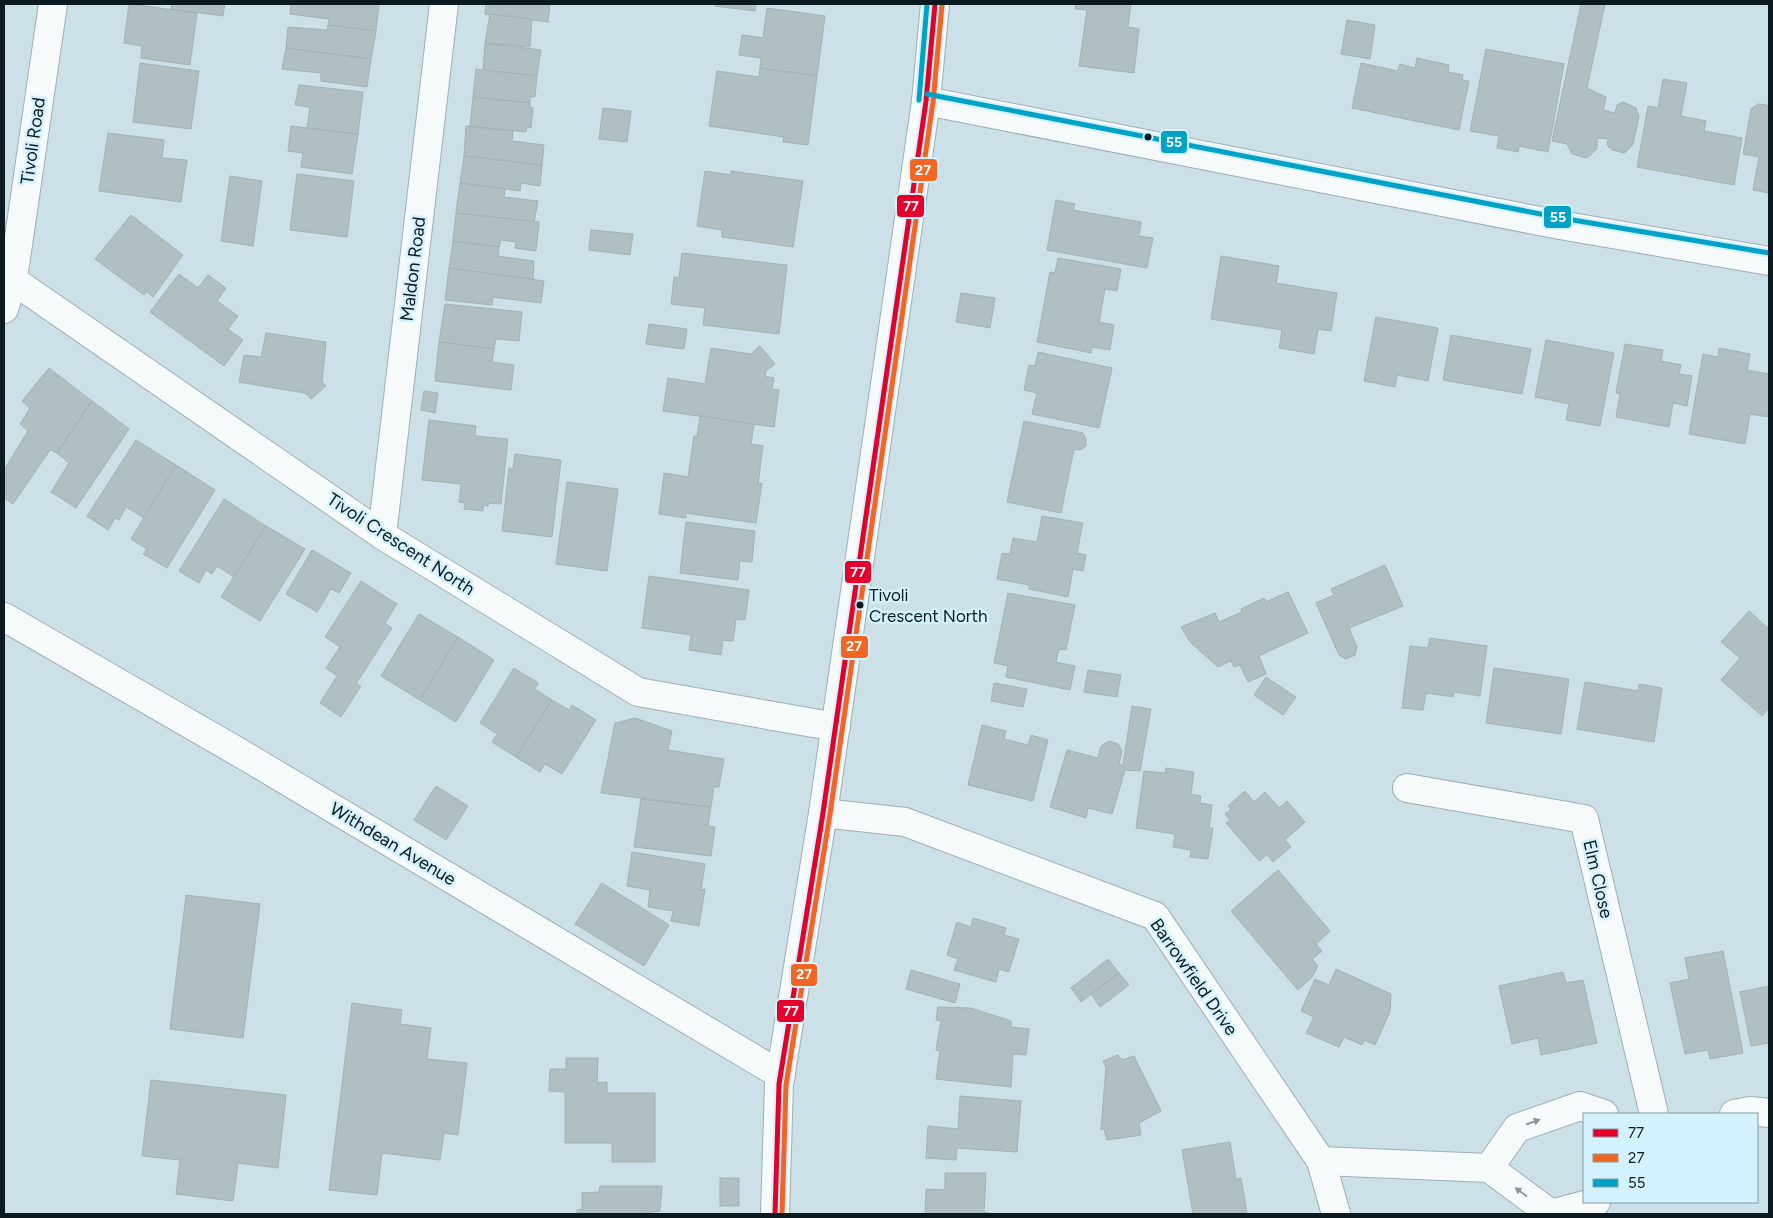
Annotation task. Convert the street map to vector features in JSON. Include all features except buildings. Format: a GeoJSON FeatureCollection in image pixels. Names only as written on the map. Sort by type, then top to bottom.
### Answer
{"type":"FeatureCollection","features":[{"type":"Feature","properties":{"kind":"street","name":"Tivoli Road"},"geometry":{"type":"LineString","coordinates":[[4,309],[53,4]]}},
{"type":"Feature","properties":{"kind":"street","name":"Maldon Road"},"geometry":{"type":"LineString","coordinates":[[382,535],[444,4]]}},
{"type":"Feature","properties":{"kind":"street"},"geometry":{"type":"LineString","coordinates":[[775,1214],[781,1075],[836,727],[926,101],[935,4]]}},
{"type":"Feature","properties":{"kind":"street"},"geometry":{"type":"LineString","coordinates":[[926,101],[1560,225],[1769,261]]}},
{"type":"Feature","properties":{"kind":"street","name":"Tivoli Crescent North"},"geometry":{"type":"LineString","coordinates":[[8,276],[382,535],[638,692],[836,727]]}},
{"type":"Feature","properties":{"kind":"street","name":"Withdean Avenue"},"geometry":{"type":"LineString","coordinates":[[4,617],[240,753],[781,1075]]}},
{"type":"Feature","properties":{"kind":"street","name":"Elm Close"},"geometry":{"type":"LineString","coordinates":[[1407,788],[1584,819],[1654,1113]]}},
{"type":"Feature","properties":{"kind":"street","name":"Barrowfield Drive"},"geometry":{"type":"LineString","coordinates":[[823,813],[905,822],[1155,916],[1321,1160],[1336,1214]]}},
{"type":"Feature","properties":{"kind":"street"},"geometry":{"type":"LineString","coordinates":[[1489,1168],[1517,1128],[1580,1106],[1601,1113]]}},
{"type":"Feature","properties":{"kind":"street"},"geometry":{"type":"LineString","coordinates":[[1738,1113],[1750,1110],[1769,1113]]}},
{"type":"Feature","properties":{"kind":"street"},"geometry":{"type":"LineString","coordinates":[[1321,1160],[1489,1168],[1551,1214],[1592,1203]]}},
{"type":"Feature","properties":{"kind":"transit line","name":"55"},"geometry":{"type":"LineString","coordinates":[[919,100],[927,4]]}},
{"type":"Feature","properties":{"kind":"transit line","name":"77"},"geometry":{"type":"LineString","coordinates":[[775,1214],[779,1084],[823,813],[926,101],[935,4]]}},
{"type":"Feature","properties":{"kind":"transit line","name":"27"},"geometry":{"type":"LineString","coordinates":[[782,1214],[786,1085],[830,814],[933,102],[942,5]]}},
{"type":"Feature","properties":{"kind":"transit line","name":"55"},"geometry":{"type":"LineString","coordinates":[[927,94],[1561,218],[1769,253]]}},
{"type":"Feature","properties":{"kind":"place","name":"Tivoli Crescent North"},"geometry":{"type":"Point","coordinates":[860,605]}}]}
